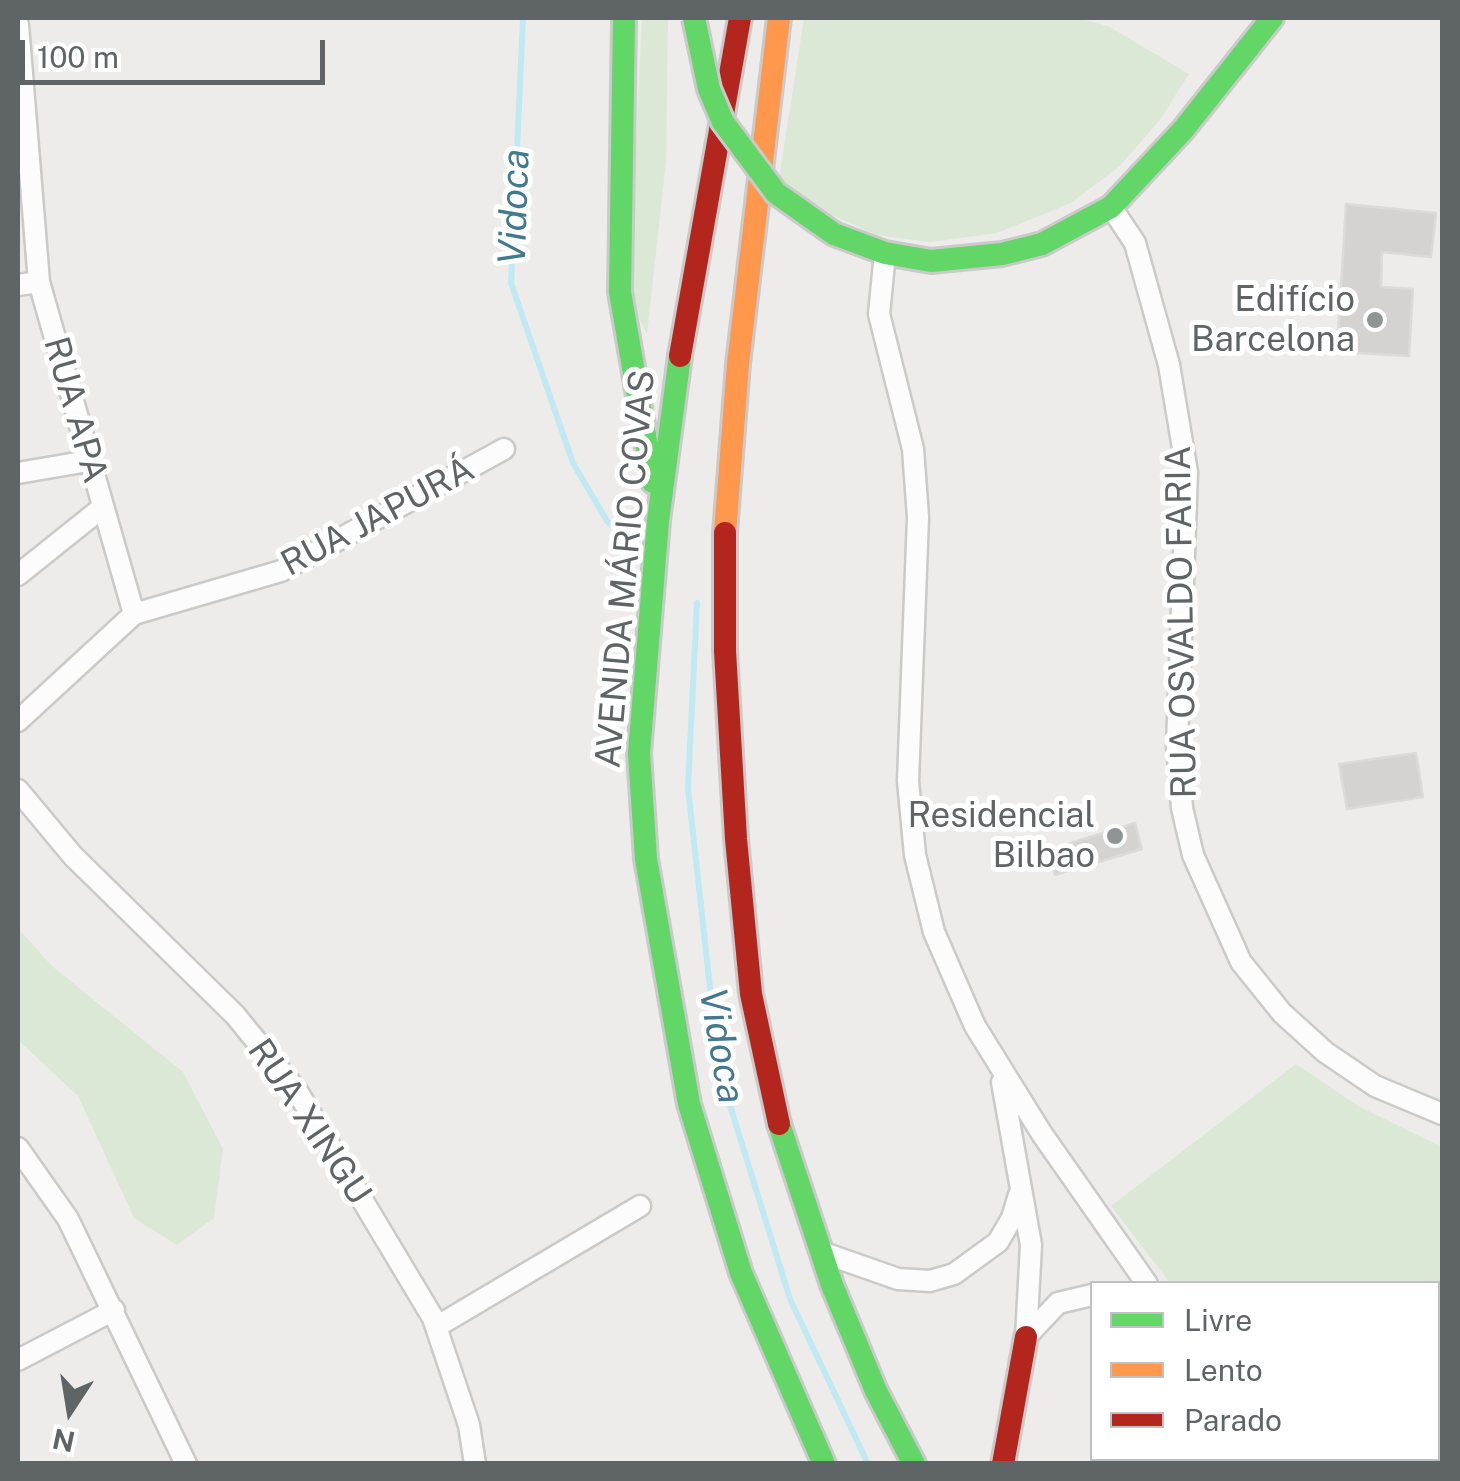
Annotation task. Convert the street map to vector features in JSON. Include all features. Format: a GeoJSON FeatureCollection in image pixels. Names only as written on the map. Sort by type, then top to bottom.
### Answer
{"type":"FeatureCollection","features":[{"type":"Feature","properties":{"kind":"main road"},"geometry":{"type":"LineString","coordinates":[[624,18],[620,292],[658,521]]}},
{"type":"Feature","properties":{"kind":"main road"},"geometry":{"type":"LineString","coordinates":[[694,18],[709,89],[723,122],[776,194],[834,234],[885,253],[930,261],[1002,254],[1042,244],[1111,206],[1183,130],[1272,18]]}},
{"type":"Feature","properties":{"kind":"main road","name":"AVENIDA MÁRIO COVAS"},"geometry":{"type":"LineString","coordinates":[[740,18],[680,353],[658,521],[639,753],[646,860],[689,1104],[741,1273],[824,1464]]}},
{"type":"Feature","properties":{"kind":"main road"},"geometry":{"type":"LineString","coordinates":[[779,18],[738,364],[725,529],[725,652],[736,839],[751,994],[786,1156],[876,1391],[914,1464]]}},
{"type":"Feature","properties":{"kind":"main road"},"geometry":{"type":"LineString","coordinates":[[1002,1464],[1026,1337]]}},
{"type":"Feature","properties":{"kind":"street","name":"RUA APA"},"geometry":{"type":"LineString","coordinates":[[18,25],[28,284],[104,507],[134,614]]}},
{"type":"Feature","properties":{"kind":"street","name":"RUA OSVALDO FARIA"},"geometry":{"type":"LineString","coordinates":[[1111,206],[1135,243],[1150,295],[1170,365],[1187,472],[1177,745],[1182,808],[1192,855],[1241,962],[1282,1013],[1325,1052],[1375,1086],[1442,1114]]}},
{"type":"Feature","properties":{"kind":"street"},"geometry":{"type":"LineString","coordinates":[[885,253],[880,314],[913,449],[918,517],[908,781],[915,856],[934,932],[975,1026],[996,1061],[1145,1281]]}},
{"type":"Feature","properties":{"kind":"street","name":"RUA JAPURÁ"},"geometry":{"type":"LineString","coordinates":[[134,614],[282,571],[504,449]]}},
{"type":"Feature","properties":{"kind":"street"},"geometry":{"type":"LineString","coordinates":[[18,473],[88,460]]}},
{"type":"Feature","properties":{"kind":"street"},"geometry":{"type":"LineString","coordinates":[[18,575],[104,507]]}},
{"type":"Feature","properties":{"kind":"street"},"geometry":{"type":"LineString","coordinates":[[18,721],[134,614]]}},
{"type":"Feature","properties":{"kind":"street","name":"RUA XINGU"},"geometry":{"type":"LineString","coordinates":[[18,790],[73,856],[235,1015],[296,1092],[436,1327],[469,1425],[475,1464]]}},
{"type":"Feature","properties":{"kind":"street"},"geometry":{"type":"LineString","coordinates":[[996,1061],[1031,1245],[1026,1337]]}},
{"type":"Feature","properties":{"kind":"street"},"geometry":{"type":"LineString","coordinates":[[18,1148],[68,1219],[186,1464]]}},
{"type":"Feature","properties":{"kind":"street"},"geometry":{"type":"LineString","coordinates":[[820,1252],[898,1279],[930,1280],[954,1274],[998,1242],[1012,1218],[1022,1183]]}},
{"type":"Feature","properties":{"kind":"street"},"geometry":{"type":"LineString","coordinates":[[436,1327],[640,1206]]}},
{"type":"Feature","properties":{"kind":"street"},"geometry":{"type":"LineString","coordinates":[[1026,1337],[1058,1303],[1090,1295]]}},
{"type":"Feature","properties":{"kind":"street"},"geometry":{"type":"LineString","coordinates":[[18,1360],[114,1310]]}},
{"type":"Feature","properties":{"kind":"green space"},"geometry":{"type":"Polygon","coordinates":[[[642,18],[668,18],[666,162],[647,334],[628,297],[642,18]]]}},
{"type":"Feature","properties":{"kind":"green space"},"geometry":{"type":"Polygon","coordinates":[[[804,18],[1077,18],[1108,26],[1189,74],[1159,121],[1120,166],[1071,203],[997,233],[930,242],[876,235],[832,215],[779,179],[804,18]]]}},
{"type":"Feature","properties":{"kind":"green space"},"geometry":{"type":"Polygon","coordinates":[[[18,928],[52,966],[183,1072],[223,1149],[214,1218],[177,1245],[134,1218],[78,1096],[18,1040],[18,928]]]}},
{"type":"Feature","properties":{"kind":"green space"},"geometry":{"type":"Polygon","coordinates":[[[1296,1064],[1358,1106],[1442,1147],[1442,1463],[1306,1461],[1440,1461],[1440,1281],[1168,1281],[1111,1206],[1296,1064]]]}},
{"type":"Feature","properties":{"kind":"building"},"geometry":{"type":"Polygon","coordinates":[[[1346,204],[1436,213],[1431,257],[1382,252],[1381,287],[1413,289],[1409,356],[1337,352],[1346,204]]]}},
{"type":"Feature","properties":{"kind":"building"},"geometry":{"type":"Polygon","coordinates":[[[1416,753],[1423,797],[1347,809],[1339,764],[1416,753]]]}},
{"type":"Feature","properties":{"kind":"building","name":"Residencial Bilbao"},"geometry":{"type":"Polygon","coordinates":[[[1135,823],[1142,849],[1055,875],[1048,850],[1135,823]]]}},
{"type":"Feature","properties":{"kind":"waterway","name":"Vidoca"},"geometry":{"type":"LineString","coordinates":[[523,18],[511,283],[573,463],[607,521],[634,546]]}},
{"type":"Feature","properties":{"kind":"waterway","name":"Vidoca"},"geometry":{"type":"LineString","coordinates":[[697,603],[688,788],[719,1070],[790,1299],[868,1464]]}},
{"type":"Feature","properties":{"kind":"traffic: fast"},"geometry":{"type":"LineString","coordinates":[[624,18],[620,292],[653,482]]}},
{"type":"Feature","properties":{"kind":"traffic: fast"},"geometry":{"type":"LineString","coordinates":[[694,18],[709,89],[723,122],[776,193],[834,234]]}},
{"type":"Feature","properties":{"kind":"traffic: fast"},"geometry":{"type":"LineString","coordinates":[[834,234],[885,253],[931,261],[1002,254],[1042,244],[1111,207],[1183,130],[1272,18]]}},
{"type":"Feature","properties":{"kind":"traffic: fast"},"geometry":{"type":"LineString","coordinates":[[680,356],[658,521],[639,753],[646,859],[689,1104],[741,1273],[824,1464]]}},
{"type":"Feature","properties":{"kind":"traffic: fast"},"geometry":{"type":"LineString","coordinates":[[779,1124],[832,1285],[876,1391],[914,1464]]}},
{"type":"Feature","properties":{"kind":"traffic: slow"},"geometry":{"type":"LineString","coordinates":[[725,533],[738,364],[779,18]]}},
{"type":"Feature","properties":{"kind":"traffic: jam"},"geometry":{"type":"LineString","coordinates":[[680,356],[740,18]]}},
{"type":"Feature","properties":{"kind":"traffic: jam"},"geometry":{"type":"LineString","coordinates":[[725,533],[725,651],[736,839],[751,994],[779,1124]]}},
{"type":"Feature","properties":{"kind":"traffic: jam"},"geometry":{"type":"LineString","coordinates":[[1003,1464],[1026,1337]]}},
{"type":"Feature","properties":{"kind":"place","name":"Edifício Barcelona"},"geometry":{"type":"Point","coordinates":[1375,320]}},
{"type":"Feature","properties":{"kind":"place","name":"Residencial Bilbao"},"geometry":{"type":"Point","coordinates":[1115,836]}}]}
